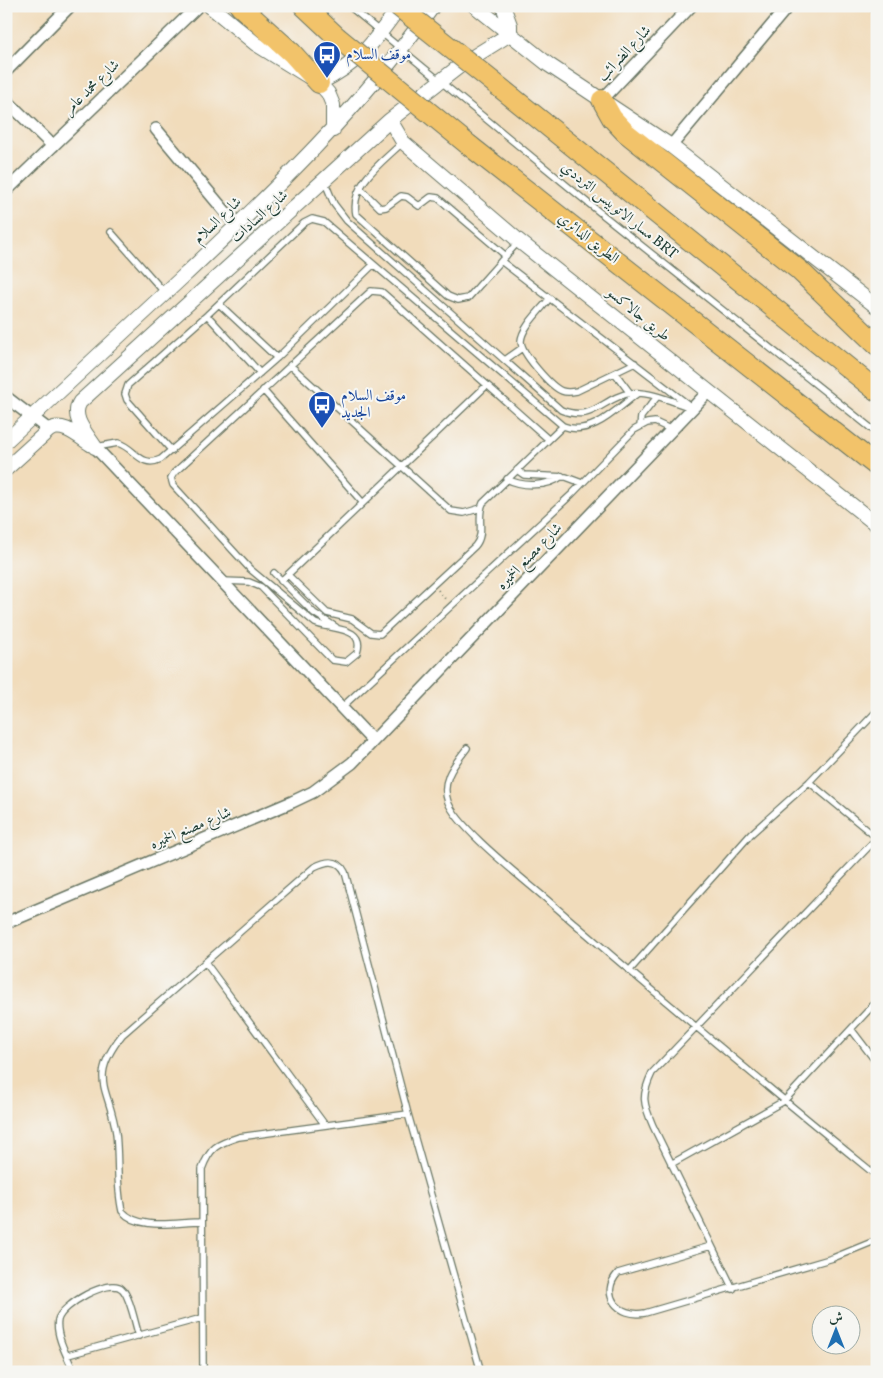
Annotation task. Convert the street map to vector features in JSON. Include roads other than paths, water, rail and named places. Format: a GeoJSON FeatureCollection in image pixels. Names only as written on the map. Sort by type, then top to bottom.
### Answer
{"type":"FeatureCollection","features":[{"type":"Feature","properties":{"kind":"highway"},"geometry":{"type":"LineString","coordinates":[[240,6],[292,53],[319,83]]}},
{"type":"Feature","properties":{"kind":"highway","name":"الطريق الدائري"},"geometry":{"type":"LineString","coordinates":[[304,6],[337,37],[470,146],[877,466]]}},
{"type":"Feature","properties":{"kind":"highway"},"geometry":{"type":"LineString","coordinates":[[399,6],[877,391]]}},
{"type":"Feature","properties":{"kind":"highway"},"geometry":{"type":"LineString","coordinates":[[602,100],[612,118],[625,132],[799,270],[877,345]]}},
{"type":"Feature","properties":{"kind":"street"},"geometry":{"type":"LineString","coordinates":[[6,71],[70,6]]}},
{"type":"Feature","properties":{"kind":"street","name":"شارع محمد عامر"},"geometry":{"type":"LineString","coordinates":[[6,191],[198,6]]}},
{"type":"Feature","properties":{"kind":"street"},"geometry":{"type":"LineString","coordinates":[[210,6],[256,44],[319,83],[328,93],[333,105],[333,130]]}},
{"type":"Feature","properties":{"kind":"street"},"geometry":{"type":"LineString","coordinates":[[319,83],[341,72],[361,57],[399,6]]}},
{"type":"Feature","properties":{"kind":"street","name":"شارع السلام"},"geometry":{"type":"LineString","coordinates":[[6,441],[236,226],[333,130],[400,52],[433,6]]}},
{"type":"Feature","properties":{"kind":"street"},"geometry":{"type":"LineString","coordinates":[[475,6],[549,65],[671,146],[877,308]]}},
{"type":"Feature","properties":{"kind":"street"},"geometry":{"type":"LineString","coordinates":[[503,6],[510,25],[510,34]]}},
{"type":"Feature","properties":{"kind":"street","name":"شارع الضرائب"},"geometry":{"type":"LineString","coordinates":[[602,100],[691,6]]}},
{"type":"Feature","properties":{"kind":"street"},"geometry":{"type":"LineString","coordinates":[[671,146],[788,6]]}},
{"type":"Feature","properties":{"kind":"street","name":"شارع السادات"},"geometry":{"type":"LineString","coordinates":[[95,447],[78,420],[77,406],[390,120],[466,62],[510,34]]}},
{"type":"Feature","properties":{"kind":"street"},"geometry":{"type":"LineString","coordinates":[[6,100],[53,146]]}},
{"type":"Feature","properties":{"kind":"street","name":"طريق جالاكسو"},"geometry":{"type":"LineString","coordinates":[[390,120],[403,142],[519,241],[877,525]]}},
{"type":"Feature","properties":{"kind":"street"},"geometry":{"type":"LineString","coordinates":[[156,129],[236,226]]}},
{"type":"Feature","properties":{"kind":"street"},"geometry":{"type":"LineString","coordinates":[[128,358],[139,318]]}},
{"type":"Feature","properties":{"kind":"street","name":"شارع مصنع الخميره"},"geometry":{"type":"LineString","coordinates":[[6,923],[292,802],[333,778],[373,741],[673,431],[708,392]]}},
{"type":"Feature","properties":{"kind":"street"},"geometry":{"type":"LineString","coordinates":[[6,397],[48,430]]}},
{"type":"Feature","properties":{"kind":"street"},"geometry":{"type":"LineString","coordinates":[[6,469],[48,430],[56,427],[63,428],[95,447],[373,741]]}},
{"type":"Feature","properties":{"kind":"lane","name":"مسار الاتوبيس الترددي BRT"},"geometry":{"type":"LineString","coordinates":[[349,6],[588,203],[877,433]]}},
{"type":"Feature","properties":{"kind":"lane"},"geometry":{"type":"LineString","coordinates":[[403,142],[370,174],[361,189],[355,208],[359,218],[453,299],[468,298],[519,241]]}},
{"type":"Feature","properties":{"kind":"lane"},"geometry":{"type":"LineString","coordinates":[[324,180],[334,204],[348,221],[561,410],[572,413],[590,412],[630,393],[657,397],[694,409]]}},
{"type":"Feature","properties":{"kind":"lane"},"geometry":{"type":"LineString","coordinates":[[361,189],[378,207],[382,208],[401,196],[407,197],[419,206],[431,197],[438,198],[506,256]]}},
{"type":"Feature","properties":{"kind":"lane"},"geometry":{"type":"LineString","coordinates":[[172,451],[128,400],[125,391],[130,383],[208,316],[304,223],[312,219],[324,222],[562,426],[579,429],[592,426],[638,393]]}},
{"type":"Feature","properties":{"kind":"lane"},"geometry":{"type":"LineString","coordinates":[[111,232],[165,293]]}},
{"type":"Feature","properties":{"kind":"lane"},"geometry":{"type":"LineString","coordinates":[[501,261],[694,409]]}},
{"type":"Feature","properties":{"kind":"lane"},"geometry":{"type":"LineString","coordinates":[[95,447],[118,443],[148,462],[157,461],[172,451],[277,358],[373,265]]}},
{"type":"Feature","properties":{"kind":"lane"},"geometry":{"type":"LineString","coordinates":[[222,581],[248,582],[261,587],[332,660],[346,662],[357,653],[359,643],[350,632],[315,623],[250,569],[171,482],[174,473],[367,294],[375,290],[382,292],[548,439]]}},
{"type":"Feature","properties":{"kind":"lane"},"geometry":{"type":"LineString","coordinates":[[549,299],[524,331],[522,348],[526,356],[562,392],[577,391],[635,363]]}},
{"type":"Feature","properties":{"kind":"lane"},"geometry":{"type":"LineString","coordinates":[[220,304],[277,358]]}},
{"type":"Feature","properties":{"kind":"lane"},"geometry":{"type":"LineString","coordinates":[[208,316],[260,373]]}},
{"type":"Feature","properties":{"kind":"lane"},"geometry":{"type":"LineString","coordinates":[[505,360],[522,348]]}},
{"type":"Feature","properties":{"kind":"lane"},"geometry":{"type":"LineString","coordinates":[[290,365],[403,465],[451,511],[464,513],[481,508],[507,478],[562,426]]}},
{"type":"Feature","properties":{"kind":"lane"},"geometry":{"type":"LineString","coordinates":[[615,373],[630,393]]}},
{"type":"Feature","properties":{"kind":"lane"},"geometry":{"type":"LineString","coordinates":[[281,581],[487,385]]}},
{"type":"Feature","properties":{"kind":"lane"},"geometry":{"type":"LineString","coordinates":[[263,390],[363,503]]}},
{"type":"Feature","properties":{"kind":"lane"},"geometry":{"type":"LineString","coordinates":[[640,426],[641,417],[657,397]]}},
{"type":"Feature","properties":{"kind":"lane"},"geometry":{"type":"LineString","coordinates":[[341,708],[582,483],[640,426],[655,422],[673,431]]}},
{"type":"Feature","properties":{"kind":"lane"},"geometry":{"type":"LineString","coordinates":[[516,470],[528,476],[562,476],[582,483]]}},
{"type":"Feature","properties":{"kind":"lane"},"geometry":{"type":"LineString","coordinates":[[507,478],[523,483],[543,483],[562,476]]}},
{"type":"Feature","properties":{"kind":"lane"},"geometry":{"type":"LineString","coordinates":[[288,575],[327,613],[352,619],[374,634],[383,632],[478,542],[481,533],[481,508]]}},
{"type":"Feature","properties":{"kind":"lane"},"geometry":{"type":"LineString","coordinates":[[274,573],[305,605],[322,619],[339,629]]}},
{"type":"Feature","properties":{"kind":"lane"},"geometry":{"type":"LineString","coordinates":[[299,610],[305,605]]}},
{"type":"Feature","properties":{"kind":"lane"},"geometry":{"type":"LineString","coordinates":[[629,971],[751,834],[809,782],[877,711]]}},
{"type":"Feature","properties":{"kind":"lane"},"geometry":{"type":"LineString","coordinates":[[467,748],[452,768],[445,786],[448,803],[484,845],[629,971],[877,1176]]}},
{"type":"Feature","properties":{"kind":"lane"},"geometry":{"type":"LineString","coordinates":[[733,1289],[645,1107],[644,1090],[652,1073],[877,838],[809,782]]}},
{"type":"Feature","properties":{"kind":"lane"},"geometry":{"type":"LineString","coordinates":[[201,1222],[141,1223],[129,1219],[122,1211],[116,1131],[104,1094],[105,1064],[111,1049],[122,1035],[314,867],[331,861],[338,863],[345,872],[408,1114],[481,1372]]}},
{"type":"Feature","properties":{"kind":"lane"},"geometry":{"type":"LineString","coordinates":[[205,962],[325,1125]]}},
{"type":"Feature","properties":{"kind":"lane"},"geometry":{"type":"LineString","coordinates":[[671,1164],[784,1101],[877,1001]]}},
{"type":"Feature","properties":{"kind":"lane"},"geometry":{"type":"LineString","coordinates":[[851,1028],[877,1064]]}},
{"type":"Feature","properties":{"kind":"lane"},"geometry":{"type":"LineString","coordinates":[[202,1372],[202,1169],[207,1154],[218,1144],[239,1137],[408,1114]]}},
{"type":"Feature","properties":{"kind":"lane"},"geometry":{"type":"LineString","coordinates":[[712,1246],[618,1273],[611,1282],[610,1292],[616,1306],[625,1313],[634,1315],[733,1289],[833,1258],[877,1240]]}},
{"type":"Feature","properties":{"kind":"lane"},"geometry":{"type":"LineString","coordinates":[[74,1372],[60,1334],[58,1321],[62,1311],[74,1301],[106,1286],[116,1285],[123,1289],[139,1336]]}},
{"type":"Feature","properties":{"kind":"lane"},"geometry":{"type":"LineString","coordinates":[[68,1355],[202,1318]]}},
{"type":"Feature","properties":{"kind":"place","name":"موقف السلام"},"geometry":{"type":"Point","coordinates":[327,79]}},
{"type":"Feature","properties":{"kind":"place","name":"موقف السلام الجديد"},"geometry":{"type":"Point","coordinates":[322,429]}}]}
